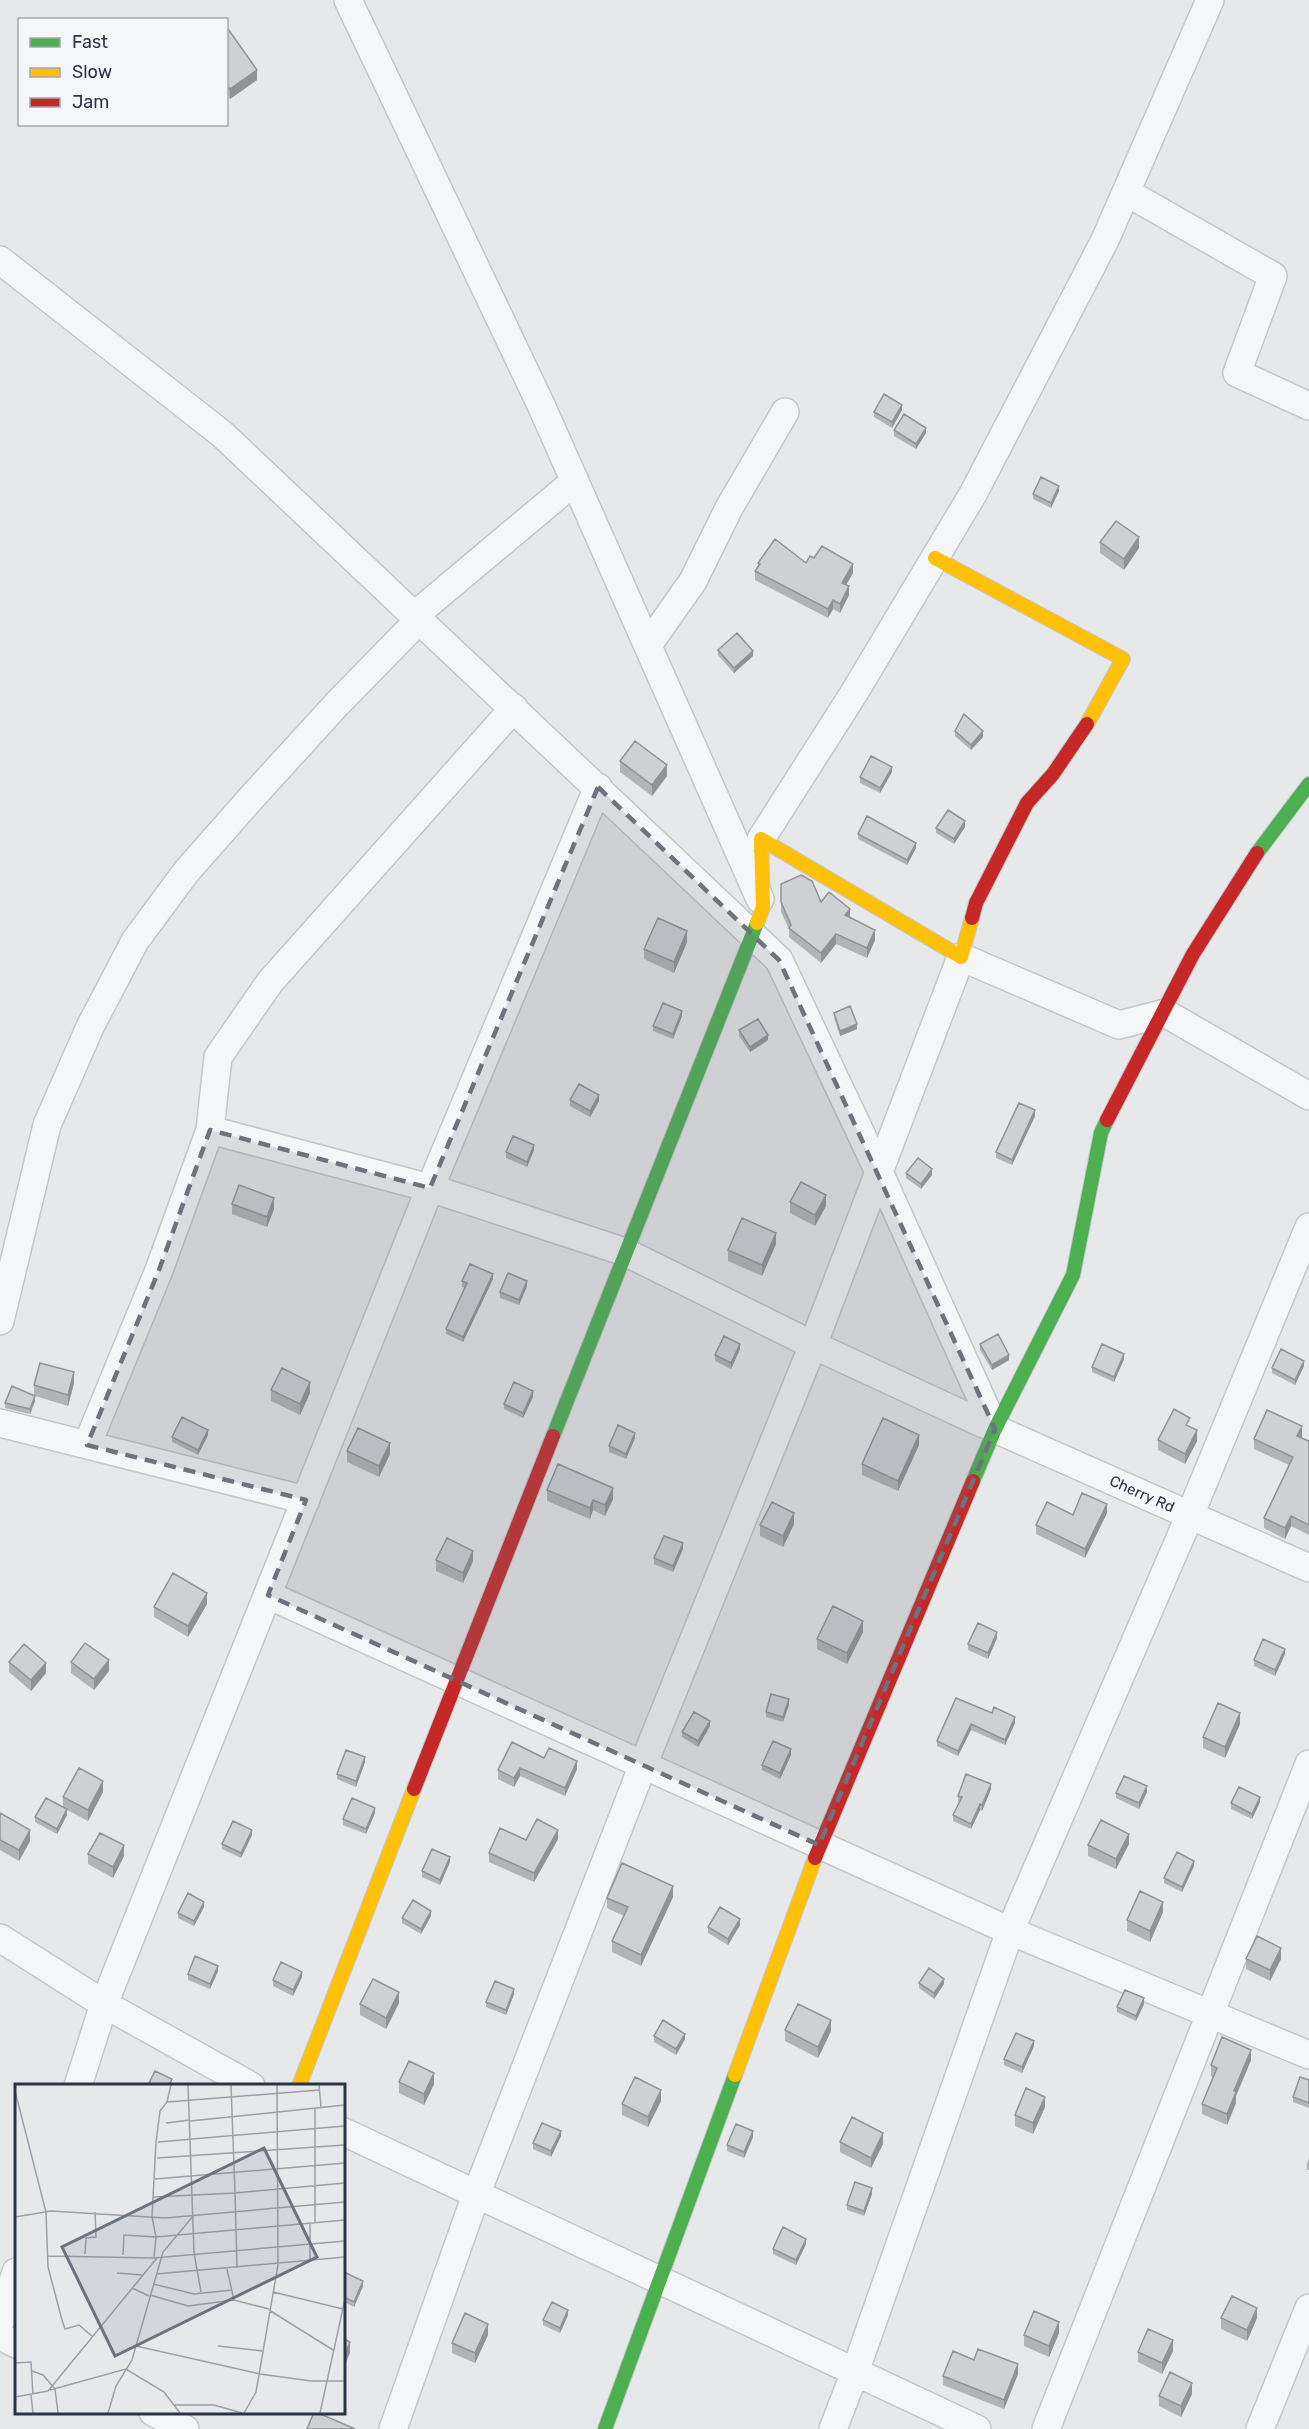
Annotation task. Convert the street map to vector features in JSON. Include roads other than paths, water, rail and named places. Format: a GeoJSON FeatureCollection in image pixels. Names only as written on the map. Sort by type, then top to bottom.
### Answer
{"type":"FeatureCollection","features":[{"type":"Feature","properties":{"kind":"street"},"geometry":{"type":"LineString","coordinates":[[348,0],[536,394],[575,481],[763,907],[779,960],[879,1172],[985,1424]]}},
{"type":"Feature","properties":{"kind":"street"},"geometry":{"type":"LineString","coordinates":[[299,2084],[456,1680],[763,907],[760,840],[854,693],[974,494],[1106,240],[1210,0]]}},
{"type":"Feature","properties":{"kind":"street"},"geometry":{"type":"LineString","coordinates":[[1126,192],[1273,276],[1237,373],[1309,406]]}},
{"type":"Feature","properties":{"kind":"street"},"geometry":{"type":"LineString","coordinates":[[0,260],[222,434],[779,960]]}},
{"type":"Feature","properties":{"kind":"street"},"geometry":{"type":"LineString","coordinates":[[648,645],[693,581],[729,507],[784,412]]}},
{"type":"Feature","properties":{"kind":"street"},"geometry":{"type":"LineString","coordinates":[[0,1321],[47,1125],[90,1027],[135,941],[186,872],[230,821],[417,617],[575,481]]}},
{"type":"Feature","properties":{"kind":"street"},"geometry":{"type":"LineString","coordinates":[[393,2429],[477,2195],[643,1765],[813,1345],[961,957],[976,903],[1028,803],[1053,774],[1090,720],[1123,659],[935,558]]}},
{"type":"Feature","properties":{"kind":"street"},"geometry":{"type":"LineString","coordinates":[[87,1445],[159,1270],[210,1130],[218,1057],[270,982],[514,708]]}},
{"type":"Feature","properties":{"kind":"street"},"geometry":{"type":"LineString","coordinates":[[605,2429],[819,1845],[985,1424],[1073,1275],[1101,1133],[1165,1013],[1193,954],[1245,869],[1309,784]]}},
{"type":"Feature","properties":{"kind":"street"},"geometry":{"type":"LineString","coordinates":[[78,2084],[104,2004],[430,1188],[598,787]]}},
{"type":"Feature","properties":{"kind":"street"},"geometry":{"type":"LineString","coordinates":[[760,840],[961,957],[1119,1025],[1165,1013],[1309,1096]]}},
{"type":"Feature","properties":{"kind":"street","name":"Cherry Rd"},"geometry":{"type":"LineString","coordinates":[[210,1130],[430,1188],[625,1252],[813,1345],[1309,1568]]}},
{"type":"Feature","properties":{"kind":"street"},"geometry":{"type":"LineString","coordinates":[[833,2429],[1010,1931],[1190,1515],[1309,1227]]}},
{"type":"Feature","properties":{"kind":"street"},"geometry":{"type":"LineString","coordinates":[[0,1423],[306,1500]]}},
{"type":"Feature","properties":{"kind":"street"},"geometry":{"type":"LineString","coordinates":[[268,1595],[1010,1931],[1309,2055]]}},
{"type":"Feature","properties":{"kind":"street"},"geometry":{"type":"LineString","coordinates":[[1046,2429],[1309,1764]]}},
{"type":"Feature","properties":{"kind":"street"},"geometry":{"type":"LineString","coordinates":[[0,1938],[104,2004],[248,2084]]}},
{"type":"Feature","properties":{"kind":"street"},"geometry":{"type":"LineString","coordinates":[[345,2132],[977,2429]]}},
{"type":"Feature","properties":{"kind":"street"},"geometry":{"type":"LineString","coordinates":[[0,2322],[15,2275]]}},
{"type":"Feature","properties":{"kind":"street"},"geometry":{"type":"LineString","coordinates":[[1260,2429],[1309,2308]]}},
{"type":"Feature","properties":{"kind":"street"},"geometry":{"type":"LineString","coordinates":[[0,2336],[15,2344]]}}]}
